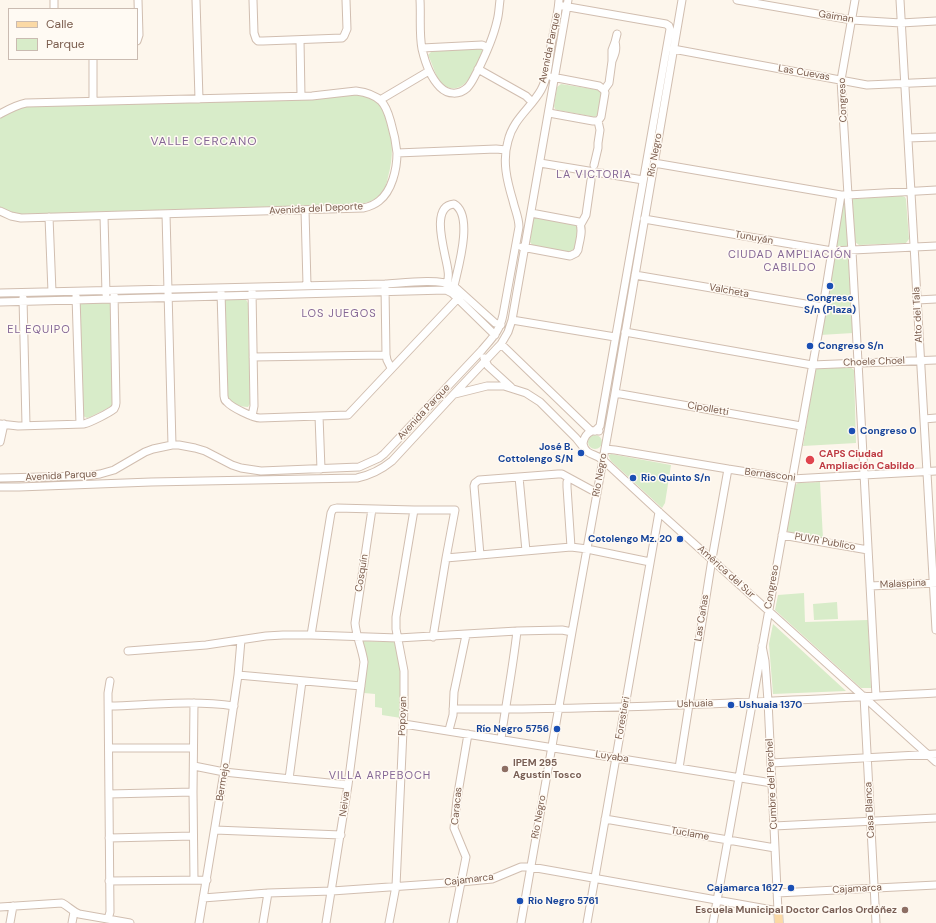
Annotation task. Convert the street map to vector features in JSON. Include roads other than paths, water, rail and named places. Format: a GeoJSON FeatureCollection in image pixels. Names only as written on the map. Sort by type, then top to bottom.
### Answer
{"type":"FeatureCollection","features":[{"type":"Feature","properties":{"kind":"main road","name":"Cumbre del Perchel"},"geometry":{"type":"LineString","coordinates":[[778,911],[779,923]]}},
{"type":"Feature","properties":{"kind":"street"},"geometry":{"type":"LineString","coordinates":[[138,0],[138,38]]}},
{"type":"Feature","properties":{"kind":"street"},"geometry":{"type":"LineString","coordinates":[[196,0],[199,99]]}},
{"type":"Feature","properties":{"kind":"street"},"geometry":{"type":"LineString","coordinates":[[253,0],[254,33],[258,41],[339,39],[344,36],[347,29],[346,0]]}},
{"type":"Feature","properties":{"kind":"street"},"geometry":{"type":"LineString","coordinates":[[420,0],[422,48],[429,71],[442,89],[450,93],[463,91],[471,83],[488,48],[497,21],[500,0]]}},
{"type":"Feature","properties":{"kind":"street","name":"Río Negro"},"geometry":{"type":"LineString","coordinates":[[521,923],[615,393],[682,0]]}},
{"type":"Feature","properties":{"kind":"street","name":"Gaiman"},"geometry":{"type":"LineString","coordinates":[[737,0],[852,20],[901,23],[936,21]]}},
{"type":"Feature","properties":{"kind":"street","name":"Congreso"},"geometry":{"type":"LineString","coordinates":[[713,923],[832,251],[845,195],[841,80],[855,0]]}},
{"type":"Feature","properties":{"kind":"street","name":"Alto del Tala"},"geometry":{"type":"LineString","coordinates":[[900,0],[927,472],[933,526],[936,630]]}},
{"type":"Feature","properties":{"kind":"street"},"geometry":{"type":"LineString","coordinates":[[559,3],[568,3]]}},
{"type":"Feature","properties":{"kind":"street","name":"Avenida Parque"},"geometry":{"type":"LineString","coordinates":[[0,478],[100,474],[114,470],[153,448],[172,445],[186,446],[200,450],[210,453],[232,464],[250,470],[261,471],[360,467],[384,454],[482,350],[495,335],[501,325],[519,223],[506,178],[506,150],[508,140],[514,126],[542,88],[546,75],[559,3]]}},
{"type":"Feature","properties":{"kind":"street","name":"Río Negro"},"geometry":{"type":"LineString","coordinates":[[568,3],[666,24],[670,29],[600,426],[593,431]]}},
{"type":"Feature","properties":{"kind":"street","name":"Avenida Parque"},"geometry":{"type":"LineString","coordinates":[[0,487],[357,478],[366,476],[384,468],[501,344],[508,332],[512,320],[568,3]]}},
{"type":"Feature","properties":{"kind":"street"},"geometry":{"type":"LineString","coordinates":[[594,161],[595,148],[598,143],[600,130],[598,121],[601,117],[605,93],[604,90],[609,83],[612,50],[616,34]]}},
{"type":"Feature","properties":{"kind":"street"},"geometry":{"type":"LineString","coordinates":[[300,40],[302,96]]}},
{"type":"Feature","properties":{"kind":"street"},"geometry":{"type":"LineString","coordinates":[[422,48],[482,46],[488,48]]}},
{"type":"Feature","properties":{"kind":"street","name":"Las Cuevas"},"geometry":{"type":"LineString","coordinates":[[673,49],[871,85],[936,82]]}},
{"type":"Feature","properties":{"kind":"street"},"geometry":{"type":"LineString","coordinates":[[93,60],[93,101]]}},
{"type":"Feature","properties":{"kind":"street"},"geometry":{"type":"LineString","coordinates":[[478,69],[526,96],[532,102]]}},
{"type":"Feature","properties":{"kind":"street"},"geometry":{"type":"LineString","coordinates":[[0,114],[12,107],[26,103],[302,96],[356,91],[368,94],[380,100],[429,71]]}},
{"type":"Feature","properties":{"kind":"street"},"geometry":{"type":"LineString","coordinates":[[546,75],[599,86],[604,90]]}},
{"type":"Feature","properties":{"kind":"street","name":"Avenida del Deporte"},"geometry":{"type":"LineString","coordinates":[[0,211],[16,218],[362,208],[380,201],[385,196],[394,173],[397,153],[393,130],[390,117],[380,100]]}},
{"type":"Feature","properties":{"kind":"street"},"geometry":{"type":"LineString","coordinates":[[549,113],[598,121]]}},
{"type":"Feature","properties":{"kind":"street"},"geometry":{"type":"LineString","coordinates":[[908,138],[936,137]]}},
{"type":"Feature","properties":{"kind":"street"},"geometry":{"type":"LineString","coordinates":[[397,153],[496,149],[506,150]]}},
{"type":"Feature","properties":{"kind":"street"},"geometry":{"type":"LineString","coordinates":[[540,162],[643,180]]}},
{"type":"Feature","properties":{"kind":"street"},"geometry":{"type":"LineString","coordinates":[[654,163],[845,195],[936,190]]}},
{"type":"Feature","properties":{"kind":"street"},"geometry":{"type":"LineString","coordinates":[[516,246],[570,256],[576,253],[578,250],[581,224],[586,215],[591,180]]}},
{"type":"Feature","properties":{"kind":"street"},"geometry":{"type":"LineString","coordinates":[[845,195],[852,251],[876,696]]}},
{"type":"Feature","properties":{"kind":"street"},"geometry":{"type":"LineString","coordinates":[[454,204],[459,207],[464,225],[464,231],[462,252],[450,288],[448,269],[441,236],[441,224],[443,210],[454,204]]}},
{"type":"Feature","properties":{"kind":"street"},"geometry":{"type":"LineString","coordinates":[[305,210],[307,285]]}},
{"type":"Feature","properties":{"kind":"street"},"geometry":{"type":"LineString","coordinates":[[531,212],[575,220],[581,224]]}},
{"type":"Feature","properties":{"kind":"street"},"geometry":{"type":"LineString","coordinates":[[166,214],[172,445]]}},
{"type":"Feature","properties":{"kind":"street"},"geometry":{"type":"LineString","coordinates":[[0,442],[2,424],[18,426],[88,423],[113,410],[116,406],[110,290],[104,216]]}},
{"type":"Feature","properties":{"kind":"street"},"geometry":{"type":"LineString","coordinates":[[49,217],[52,292]]}},
{"type":"Feature","properties":{"kind":"street","name":"Tunuyán"},"geometry":{"type":"LineString","coordinates":[[644,219],[832,251],[936,246]]}},
{"type":"Feature","properties":{"kind":"street","name":"Valcheta"},"geometry":{"type":"LineString","coordinates":[[635,274],[823,307]]}},
{"type":"Feature","properties":{"kind":"street"},"geometry":{"type":"LineString","coordinates":[[0,302],[110,298],[168,293],[221,291],[251,287],[385,284],[438,281],[450,288],[495,323],[501,325]]}},
{"type":"Feature","properties":{"kind":"street"},"geometry":{"type":"LineString","coordinates":[[385,284],[386,354],[391,368]]}},
{"type":"Feature","properties":{"kind":"street"},"geometry":{"type":"LineString","coordinates":[[251,287],[254,406],[252,416]]}},
{"type":"Feature","properties":{"kind":"street"},"geometry":{"type":"LineString","coordinates":[[221,291],[252,294],[385,292],[450,288]]}},
{"type":"Feature","properties":{"kind":"street"},"geometry":{"type":"LineString","coordinates":[[0,293],[110,290],[168,293]]}},
{"type":"Feature","properties":{"kind":"street"},"geometry":{"type":"LineString","coordinates":[[76,291],[80,424]]}},
{"type":"Feature","properties":{"kind":"street"},"geometry":{"type":"LineString","coordinates":[[221,291],[225,400],[228,404],[252,416],[260,418],[348,415],[460,296]]}},
{"type":"Feature","properties":{"kind":"street"},"geometry":{"type":"LineString","coordinates":[[22,293],[26,425]]}},
{"type":"Feature","properties":{"kind":"street"},"geometry":{"type":"LineString","coordinates":[[460,296],[495,335]]}},
{"type":"Feature","properties":{"kind":"street"},"geometry":{"type":"LineString","coordinates":[[917,300],[936,299]]}},
{"type":"Feature","properties":{"kind":"street"},"geometry":{"type":"LineString","coordinates":[[512,320],[615,336]]}},
{"type":"Feature","properties":{"kind":"street","name":"Choele Choel"},"geometry":{"type":"LineString","coordinates":[[625,332],[812,365],[936,360]]}},
{"type":"Feature","properties":{"kind":"street"},"geometry":{"type":"LineString","coordinates":[[501,344],[593,431]]}},
{"type":"Feature","properties":{"kind":"street"},"geometry":{"type":"LineString","coordinates":[[482,350],[485,361],[508,385],[514,389]]}},
{"type":"Feature","properties":{"kind":"street"},"geometry":{"type":"LineString","coordinates":[[253,357],[386,354]]}},
{"type":"Feature","properties":{"kind":"street"},"geometry":{"type":"LineString","coordinates":[[453,395],[487,386],[499,386],[526,393],[540,402],[576,438],[586,452],[595,455],[601,453],[605,449]]}},
{"type":"Feature","properties":{"kind":"street","name":"Cipolletti"},"geometry":{"type":"LineString","coordinates":[[615,393],[801,426]]}},
{"type":"Feature","properties":{"kind":"street"},"geometry":{"type":"LineString","coordinates":[[436,399],[443,406]]}},
{"type":"Feature","properties":{"kind":"street"},"geometry":{"type":"LineString","coordinates":[[320,416],[321,469]]}},
{"type":"Feature","properties":{"kind":"street"},"geometry":{"type":"LineString","coordinates":[[924,419],[936,418]]}},
{"type":"Feature","properties":{"kind":"street"},"geometry":{"type":"LineString","coordinates":[[584,448],[583,440],[587,434],[593,431],[600,432],[605,435],[606,439]]}},
{"type":"Feature","properties":{"kind":"street","name":"Bernasconi"},"geometry":{"type":"LineString","coordinates":[[605,449],[792,479],[936,471]]}},
{"type":"Feature","properties":{"kind":"street","name":"América del Sur"},"geometry":{"type":"LineString","coordinates":[[595,455],[603,460],[936,762]]}},
{"type":"Feature","properties":{"kind":"street","name":"Las Cañas"},"geometry":{"type":"LineString","coordinates":[[679,768],[712,559],[728,469]]}},
{"type":"Feature","properties":{"kind":"street"},"geometry":{"type":"LineString","coordinates":[[480,555],[474,486],[479,480],[562,474],[597,492]]}},
{"type":"Feature","properties":{"kind":"street"},"geometry":{"type":"LineString","coordinates":[[519,477],[526,551]]}},
{"type":"Feature","properties":{"kind":"street"},"geometry":{"type":"LineString","coordinates":[[569,478],[566,487],[571,547]]}},
{"type":"Feature","properties":{"kind":"street"},"geometry":{"type":"LineString","coordinates":[[311,635],[331,513],[333,509],[455,510],[433,637]]}},
{"type":"Feature","properties":{"kind":"street","name":"Cosquín"},"geometry":{"type":"LineString","coordinates":[[358,637],[355,623],[372,509]]}},
{"type":"Feature","properties":{"kind":"street","name":"Popoyan"},"geometry":{"type":"LineString","coordinates":[[389,923],[396,886],[404,724],[404,671],[396,629],[396,617],[414,510]]}},
{"type":"Feature","properties":{"kind":"street","name":"Forestieri"},"geometry":{"type":"LineString","coordinates":[[587,923],[659,512]]}},
{"type":"Feature","properties":{"kind":"street","name":"PUVR Publico"},"geometry":{"type":"LineString","coordinates":[[782,535],[868,550]]}},
{"type":"Feature","properties":{"kind":"street"},"geometry":{"type":"LineString","coordinates":[[446,558],[571,547],[650,562]]}},
{"type":"Feature","properties":{"kind":"street","name":"Malaspina"},"geometry":{"type":"LineString","coordinates":[[870,586],[935,583]]}},
{"type":"Feature","properties":{"kind":"street"},"geometry":{"type":"LineString","coordinates":[[128,651],[206,645],[277,636],[311,635],[398,638],[517,631],[562,630],[572,632]]}},
{"type":"Feature","properties":{"kind":"street"},"geometry":{"type":"LineString","coordinates":[[501,739],[517,631]]}},
{"type":"Feature","properties":{"kind":"street"},"geometry":{"type":"LineString","coordinates":[[449,730],[453,709],[454,692],[466,635]]}},
{"type":"Feature","properties":{"kind":"street","name":"Neiva"},"geometry":{"type":"LineString","coordinates":[[326,923],[348,785],[364,662],[358,637]]}},
{"type":"Feature","properties":{"kind":"street","name":"Bermejo"},"geometry":{"type":"LineString","coordinates":[[199,923],[234,706],[241,640]]}},
{"type":"Feature","properties":{"kind":"street","name":"Cumbre del Perchel"},"geometry":{"type":"LineString","coordinates":[[762,646],[768,701],[778,911]]}},
{"type":"Feature","properties":{"kind":"street"},"geometry":{"type":"LineString","coordinates":[[238,675],[361,686]]}},
{"type":"Feature","properties":{"kind":"street"},"geometry":{"type":"LineString","coordinates":[[108,920],[110,912],[108,694],[110,681]]}},
{"type":"Feature","properties":{"kind":"street"},"geometry":{"type":"LineString","coordinates":[[289,779],[302,681]]}},
{"type":"Feature","properties":{"kind":"street","name":"Ushuaia"},"geometry":{"type":"LineString","coordinates":[[453,709],[625,707],[936,693]]}},
{"type":"Feature","properties":{"kind":"street","name":"Casa Blanca"},"geometry":{"type":"LineString","coordinates":[[864,696],[876,923]]}},
{"type":"Feature","properties":{"kind":"street"},"geometry":{"type":"LineString","coordinates":[[194,703],[194,880]]}},
{"type":"Feature","properties":{"kind":"street"},"geometry":{"type":"LineString","coordinates":[[108,706],[214,703],[234,706]]}},
{"type":"Feature","properties":{"kind":"street","name":"Luyaba"},"geometry":{"type":"LineString","coordinates":[[404,724],[772,783]]}},
{"type":"Feature","properties":{"kind":"street","name":"Caracas"},"geometry":{"type":"LineString","coordinates":[[454,923],[466,857],[454,828],[457,799],[468,734]]}},
{"type":"Feature","properties":{"kind":"street"},"geometry":{"type":"LineString","coordinates":[[109,748],[193,748]]}},
{"type":"Feature","properties":{"kind":"street"},"geometry":{"type":"LineString","coordinates":[[771,763],[936,754]]}},
{"type":"Feature","properties":{"kind":"street"},"geometry":{"type":"LineString","coordinates":[[194,766],[224,772],[348,785]]}},
{"type":"Feature","properties":{"kind":"street"},"geometry":{"type":"LineString","coordinates":[[109,794],[193,792]]}},
{"type":"Feature","properties":{"kind":"street"},"geometry":{"type":"LineString","coordinates":[[774,826],[936,818]]}},
{"type":"Feature","properties":{"kind":"street","name":"Tuclame"},"geometry":{"type":"LineString","coordinates":[[605,819],[775,848]]}},
{"type":"Feature","properties":{"kind":"street"},"geometry":{"type":"LineString","coordinates":[[215,830],[340,835]]}},
{"type":"Feature","properties":{"kind":"street"},"geometry":{"type":"LineString","coordinates":[[109,838],[193,836]]}},
{"type":"Feature","properties":{"kind":"street","name":"Cajamarca"},"geometry":{"type":"LineString","coordinates":[[203,898],[268,893],[332,891],[492,879],[521,867],[778,911]]}},
{"type":"Feature","properties":{"kind":"street"},"geometry":{"type":"LineString","coordinates":[[110,881],[207,880]]}},
{"type":"Feature","properties":{"kind":"street","name":"Cajamarca"},"geometry":{"type":"LineString","coordinates":[[777,893],[936,885]]}},
{"type":"Feature","properties":{"kind":"street"},"geometry":{"type":"LineString","coordinates":[[263,923],[268,893]]}},
{"type":"Feature","properties":{"kind":"street"},"geometry":{"type":"LineString","coordinates":[[0,907],[62,904],[79,914],[130,923]]}},
{"type":"Feature","properties":{"kind":"street"},"geometry":{"type":"LineString","coordinates":[[10,923],[13,906]]}},
{"type":"Feature","properties":{"kind":"street"},"geometry":{"type":"LineString","coordinates":[[72,923],[74,912]]}},
{"type":"Feature","properties":{"kind":"place","name":"Congreso S/n (Plaza)"},"geometry":{"type":"Point","coordinates":[830,286]}},
{"type":"Feature","properties":{"kind":"place","name":"Congreso S/n"},"geometry":{"type":"Point","coordinates":[810,346]}},
{"type":"Feature","properties":{"kind":"place","name":"Congreso 0"},"geometry":{"type":"Point","coordinates":[852,431]}},
{"type":"Feature","properties":{"kind":"place","name":"José B. Cottolengo S/N"},"geometry":{"type":"Point","coordinates":[581,453]}},
{"type":"Feature","properties":{"kind":"place","name":"CAPS Ciudad Ampliación Cabildo"},"geometry":{"type":"Point","coordinates":[810,460]}},
{"type":"Feature","properties":{"kind":"place","name":"Rio Quinto S/n"},"geometry":{"type":"Point","coordinates":[633,478]}},
{"type":"Feature","properties":{"kind":"place","name":"Cotolengo Mz. 20"},"geometry":{"type":"Point","coordinates":[680,539]}},
{"type":"Feature","properties":{"kind":"place","name":"Ushuaia 1370"},"geometry":{"type":"Point","coordinates":[731,705]}},
{"type":"Feature","properties":{"kind":"place","name":"Río Negro 5756"},"geometry":{"type":"Point","coordinates":[557,729]}},
{"type":"Feature","properties":{"kind":"place","name":"IPEM 295 Agustín Tosco"},"geometry":{"type":"Point","coordinates":[505,769]}},
{"type":"Feature","properties":{"kind":"place","name":"Cajamarca 1627"},"geometry":{"type":"Point","coordinates":[791,888]}},
{"type":"Feature","properties":{"kind":"place","name":"Rio Negro 5761"},"geometry":{"type":"Point","coordinates":[520,901]}},
{"type":"Feature","properties":{"kind":"place","name":"Escuela Municipal Doctor Carlos Ordóñez"},"geometry":{"type":"Point","coordinates":[905,910]}},
{"type":"Feature","properties":{"kind":"district","name":"VALLE CERCANO"},"geometry":{"type":"Point","coordinates":[204,142]}},
{"type":"Feature","properties":{"kind":"district","name":"LA VICTORIA"},"geometry":{"type":"Point","coordinates":[594,175]}},
{"type":"Feature","properties":{"kind":"district","name":"CIUDAD AMPLIACIÓN CABILDO"},"geometry":{"type":"Point","coordinates":[790,261]}},
{"type":"Feature","properties":{"kind":"district","name":"LOS JUEGOS"},"geometry":{"type":"Point","coordinates":[339,314]}},
{"type":"Feature","properties":{"kind":"district","name":"EL EQUIPO"},"geometry":{"type":"Point","coordinates":[39,330]}},
{"type":"Feature","properties":{"kind":"district","name":"VILLA ARPEBOCH"},"geometry":{"type":"Point","coordinates":[380,776]}}]}
